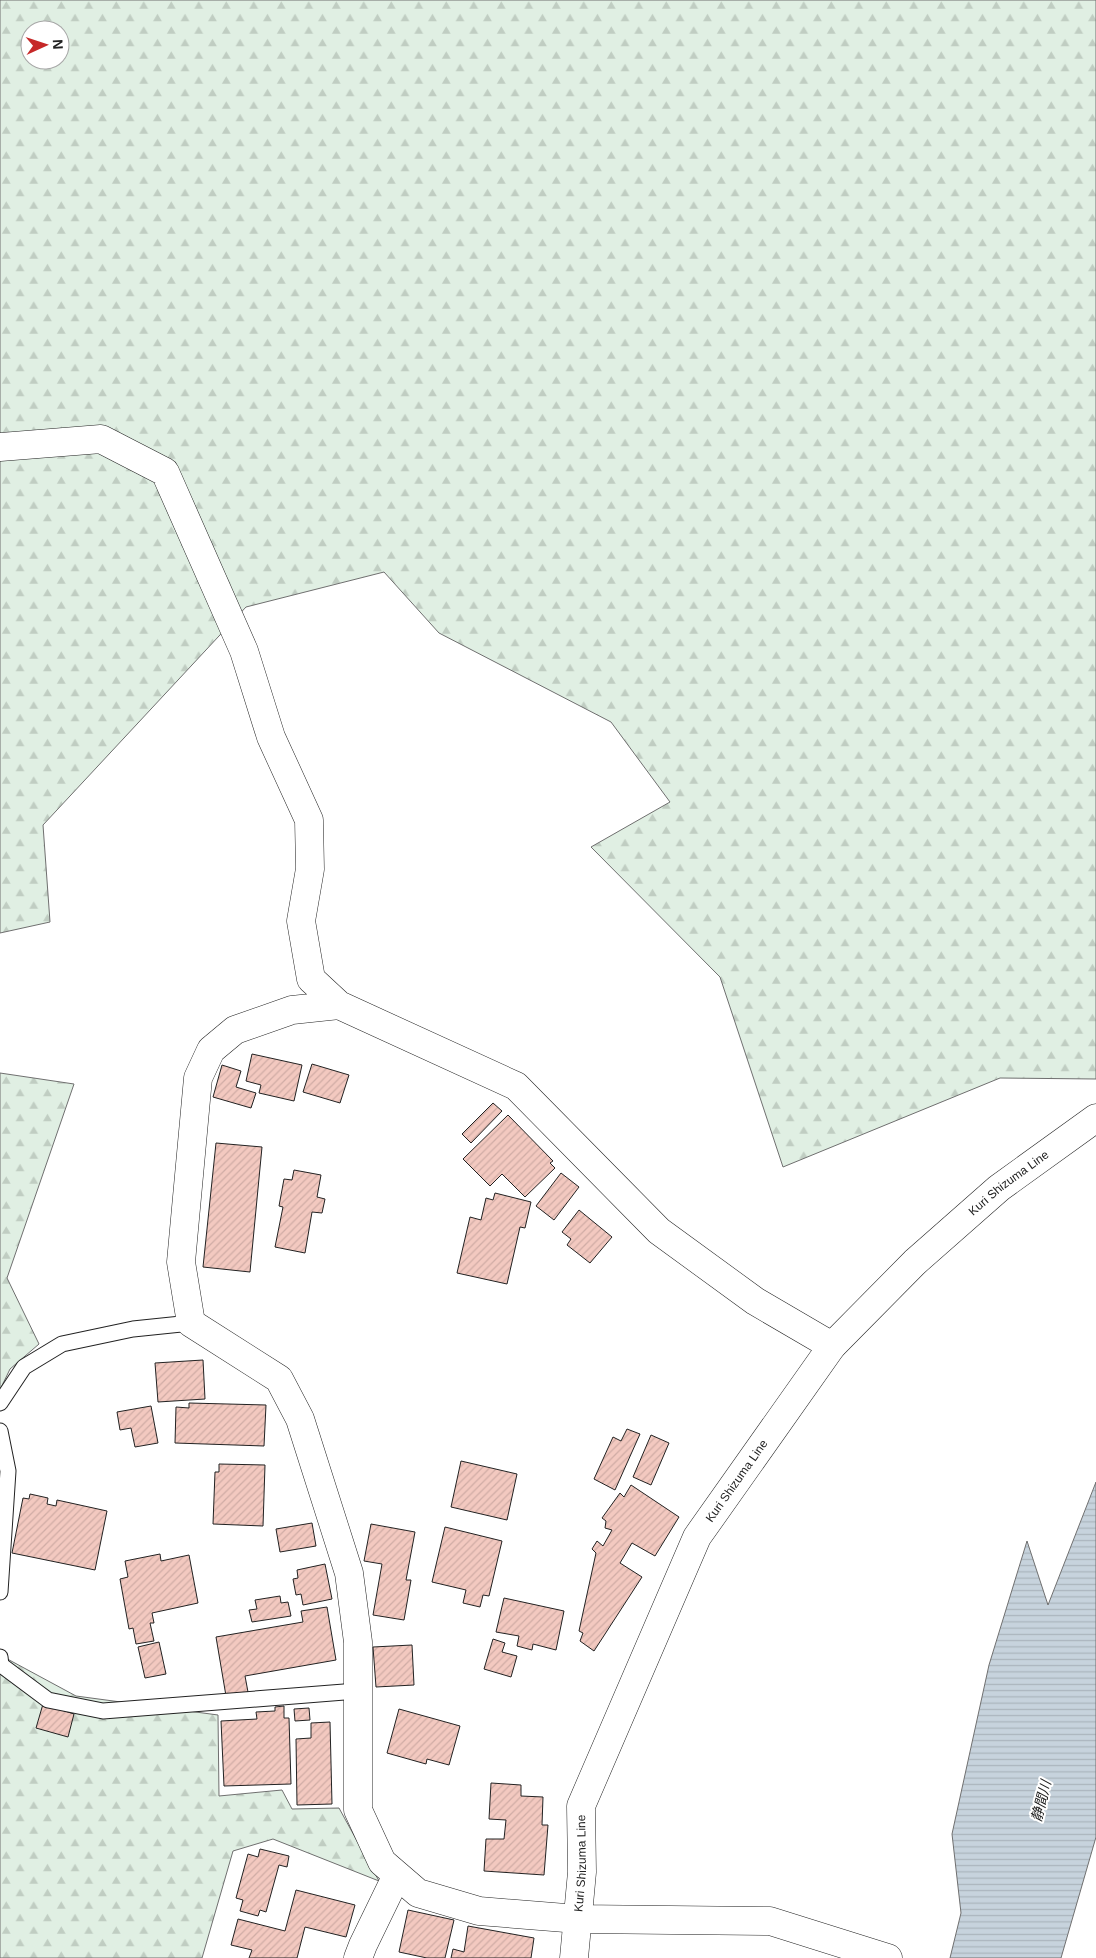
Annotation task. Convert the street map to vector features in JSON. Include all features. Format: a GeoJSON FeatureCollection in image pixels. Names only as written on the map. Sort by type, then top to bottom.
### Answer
{"type":"FeatureCollection","features":[{"type":"Feature","properties":{"kind":"street"},"geometry":{"type":"LineString","coordinates":[[0,448],[102,439],[164,472],[244,651],[271,737],[309,820],[310,869],[301,920],[311,979],[339,1005],[516,1086],[659,1231],[755,1301],[832,1346]]}},
{"type":"Feature","properties":{"kind":"street"},"geometry":{"type":"LineString","coordinates":[[339,1005],[292,1010],[235,1030],[210,1050],[198,1078],[181,1262],[191,1322],[279,1379],[300,1419],[349,1573],[358,1642],[358,1810],[382,1862],[418,1893],[479,1911],[578,1919],[770,1921],[888,1958]]}},
{"type":"Feature","properties":{"kind":"street","name":"Kuri Shizuma Line"},"geometry":{"type":"LineString","coordinates":[[574,1958],[582,1872],[581,1806],[697,1537],[832,1346],[915,1262],[999,1188],[1096,1118]]}},
{"type":"Feature","properties":{"kind":"street"},"geometry":{"type":"LineString","coordinates":[[358,1958],[397,1875]]}},
{"type":"Feature","properties":{"kind":"lane"},"geometry":{"type":"LineString","coordinates":[[0,1403],[24,1367],[62,1344],[134,1329],[191,1322]]}},
{"type":"Feature","properties":{"kind":"lane"},"geometry":{"type":"LineString","coordinates":[[0,1431],[8,1471],[0,1592]]}},
{"type":"Feature","properties":{"kind":"lane"},"geometry":{"type":"LineString","coordinates":[[0,1658],[1,1666],[48,1700],[104,1711],[357,1691]]}},
{"type":"Feature","properties":{"kind":"green space"},"geometry":{"type":"Polygon","coordinates":[[[0,0],[1096,0],[1096,1079],[1000,1078],[783,1167],[720,977],[591,847],[670,802],[611,722],[439,633],[384,572],[246,607],[43,825],[50,922],[0,933],[0,0]]]}},
{"type":"Feature","properties":{"kind":"green space"},"geometry":{"type":"Polygon","coordinates":[[[0,1073],[74,1084],[7,1278],[39,1344],[10,1369],[0,1390],[0,1073]]]}},
{"type":"Feature","properties":{"kind":"green space"},"geometry":{"type":"Polygon","coordinates":[[[0,1655],[76,1696],[218,1715],[219,1796],[282,1790],[292,1809],[339,1808],[379,1881],[273,1839],[233,1851],[202,1958],[0,1958],[0,1655]]]}},
{"type":"Feature","properties":{"kind":"water","name":"静間川"},"geometry":{"type":"Polygon","coordinates":[[[1096,1482],[1096,1837],[1061,1958],[950,1958],[961,1913],[952,1834],[989,1665],[1027,1541],[1048,1605],[1096,1482]]]}},
{"type":"Feature","properties":{"kind":"building"},"geometry":{"type":"Polygon","coordinates":[[[252,1054],[302,1065],[294,1101],[259,1093],[261,1085],[246,1081],[252,1054]]]}},
{"type":"Feature","properties":{"kind":"building"},"geometry":{"type":"Polygon","coordinates":[[[312,1064],[349,1075],[340,1103],[303,1092],[312,1064]]]}},
{"type":"Feature","properties":{"kind":"building"},"geometry":{"type":"Polygon","coordinates":[[[222,1065],[241,1071],[236,1087],[256,1093],[251,1108],[213,1097],[222,1065]]]}},
{"type":"Feature","properties":{"kind":"building"},"geometry":{"type":"Polygon","coordinates":[[[493,1103],[502,1111],[471,1143],[462,1134],[493,1103]]]}},
{"type":"Feature","properties":{"kind":"building"},"geometry":{"type":"Polygon","coordinates":[[[508,1115],[553,1161],[550,1163],[555,1168],[525,1197],[502,1174],[490,1186],[463,1159],[508,1115]]]}},
{"type":"Feature","properties":{"kind":"building"},"geometry":{"type":"Polygon","coordinates":[[[216,1143],[262,1147],[250,1272],[203,1267],[216,1143]]]}},
{"type":"Feature","properties":{"kind":"building"},"geometry":{"type":"Polygon","coordinates":[[[294,1170],[321,1175],[317,1197],[325,1199],[322,1213],[312,1212],[305,1253],[275,1247],[283,1207],[279,1206],[284,1179],[292,1180],[294,1170]]]}},
{"type":"Feature","properties":{"kind":"building"},"geometry":{"type":"Polygon","coordinates":[[[561,1173],[579,1187],[554,1220],[536,1206],[561,1173]]]}},
{"type":"Feature","properties":{"kind":"building"},"geometry":{"type":"Polygon","coordinates":[[[495,1193],[531,1202],[525,1228],[520,1227],[507,1284],[457,1273],[470,1217],[481,1220],[486,1198],[493,1200],[495,1193]]]}},
{"type":"Feature","properties":{"kind":"building"},"geometry":{"type":"Polygon","coordinates":[[[579,1210],[612,1237],[590,1263],[567,1245],[571,1239],[562,1232],[579,1210]]]}},
{"type":"Feature","properties":{"kind":"building"},"geometry":{"type":"Polygon","coordinates":[[[203,1360],[205,1399],[158,1402],[155,1363],[203,1360]]]}},
{"type":"Feature","properties":{"kind":"building"},"geometry":{"type":"Polygon","coordinates":[[[189,1403],[266,1405],[264,1446],[175,1443],[176,1407],[189,1408],[189,1403]]]}},
{"type":"Feature","properties":{"kind":"building"},"geometry":{"type":"Polygon","coordinates":[[[151,1406],[158,1443],[135,1447],[131,1428],[120,1430],[117,1412],[151,1406]]]}},
{"type":"Feature","properties":{"kind":"building"},"geometry":{"type":"Polygon","coordinates":[[[627,1429],[640,1434],[615,1490],[594,1479],[613,1437],[621,1441],[627,1429]]]}},
{"type":"Feature","properties":{"kind":"building"},"geometry":{"type":"Polygon","coordinates":[[[651,1435],[669,1443],[651,1485],[633,1477],[651,1435]]]}},
{"type":"Feature","properties":{"kind":"building"},"geometry":{"type":"Polygon","coordinates":[[[461,1461],[517,1474],[507,1520],[451,1507],[461,1461]]]}},
{"type":"Feature","properties":{"kind":"building"},"geometry":{"type":"Polygon","coordinates":[[[219,1464],[265,1465],[263,1526],[213,1524],[215,1472],[219,1472],[219,1464]]]}},
{"type":"Feature","properties":{"kind":"building"},"geometry":{"type":"Polygon","coordinates":[[[631,1485],[679,1517],[655,1556],[632,1543],[620,1563],[642,1577],[594,1651],[580,1641],[583,1633],[579,1631],[596,1553],[592,1549],[597,1541],[603,1546],[612,1530],[605,1528],[606,1521],[602,1518],[620,1493],[624,1497],[631,1485]]]}},
{"type":"Feature","properties":{"kind":"building"},"geometry":{"type":"Polygon","coordinates":[[[30,1494],[48,1498],[47,1504],[56,1506],[57,1500],[107,1511],[95,1570],[12,1553],[23,1498],[29,1499],[30,1494]]]}},
{"type":"Feature","properties":{"kind":"building"},"geometry":{"type":"Polygon","coordinates":[[[312,1523],[316,1546],[280,1552],[276,1529],[312,1523]]]}},
{"type":"Feature","properties":{"kind":"building"},"geometry":{"type":"Polygon","coordinates":[[[371,1524],[415,1532],[406,1580],[411,1580],[404,1620],[373,1615],[382,1564],[364,1561],[371,1524]]]}},
{"type":"Feature","properties":{"kind":"building"},"geometry":{"type":"Polygon","coordinates":[[[445,1527],[502,1541],[489,1596],[483,1595],[480,1607],[463,1603],[466,1590],[432,1582],[445,1527]]]}},
{"type":"Feature","properties":{"kind":"building"},"geometry":{"type":"Polygon","coordinates":[[[160,1554],[161,1561],[189,1555],[198,1603],[152,1613],[154,1623],[150,1623],[154,1641],[136,1644],[133,1628],[129,1629],[120,1579],[128,1577],[125,1561],[160,1554]]]}},
{"type":"Feature","properties":{"kind":"building"},"geometry":{"type":"Polygon","coordinates":[[[325,1564],[332,1599],[303,1605],[301,1594],[296,1595],[293,1579],[298,1578],[297,1570],[325,1564]]]}},
{"type":"Feature","properties":{"kind":"building"},"geometry":{"type":"Polygon","coordinates":[[[280,1596],[281,1603],[288,1602],[291,1616],[252,1622],[249,1610],[257,1609],[255,1600],[280,1596]]]}},
{"type":"Feature","properties":{"kind":"building"},"geometry":{"type":"Polygon","coordinates":[[[504,1598],[564,1611],[556,1650],[533,1644],[532,1650],[517,1646],[519,1636],[496,1632],[504,1598]]]}},
{"type":"Feature","properties":{"kind":"building"},"geometry":{"type":"Polygon","coordinates":[[[327,1607],[336,1660],[245,1676],[248,1692],[226,1696],[216,1637],[303,1622],[301,1611],[327,1607]]]}},
{"type":"Feature","properties":{"kind":"building"},"geometry":{"type":"Polygon","coordinates":[[[493,1639],[505,1643],[502,1652],[517,1656],[511,1677],[484,1669],[493,1639]]]}},
{"type":"Feature","properties":{"kind":"building"},"geometry":{"type":"Polygon","coordinates":[[[159,1642],[166,1674],[145,1678],[138,1647],[159,1642]]]}},
{"type":"Feature","properties":{"kind":"building"},"geometry":{"type":"Polygon","coordinates":[[[412,1645],[414,1685],[376,1687],[373,1647],[412,1645]]]}},
{"type":"Feature","properties":{"kind":"building"},"geometry":{"type":"Polygon","coordinates":[[[43,1704],[74,1714],[68,1737],[36,1728],[43,1704]]]}},
{"type":"Feature","properties":{"kind":"building"},"geometry":{"type":"Polygon","coordinates":[[[284,1706],[284,1718],[289,1718],[291,1784],[224,1786],[221,1721],[257,1719],[256,1712],[275,1711],[275,1707],[284,1706]]]}},
{"type":"Feature","properties":{"kind":"building"},"geometry":{"type":"Polygon","coordinates":[[[309,1708],[310,1720],[295,1721],[294,1709],[309,1708]]]}},
{"type":"Feature","properties":{"kind":"building"},"geometry":{"type":"Polygon","coordinates":[[[399,1709],[460,1726],[449,1765],[427,1759],[426,1764],[387,1753],[399,1709]]]}},
{"type":"Feature","properties":{"kind":"building"},"geometry":{"type":"Polygon","coordinates":[[[330,1722],[332,1804],[297,1805],[296,1739],[311,1738],[311,1723],[330,1722]]]}},
{"type":"Feature","properties":{"kind":"building"},"geometry":{"type":"Polygon","coordinates":[[[491,1783],[521,1785],[521,1796],[543,1797],[542,1825],[548,1825],[544,1875],[484,1871],[486,1839],[504,1839],[506,1820],[489,1819],[491,1783]]]}},
{"type":"Feature","properties":{"kind":"building"},"geometry":{"type":"Polygon","coordinates":[[[260,1849],[289,1856],[287,1867],[279,1865],[266,1912],[260,1910],[258,1916],[240,1911],[243,1900],[236,1898],[248,1854],[258,1857],[260,1849]]]}},
{"type":"Feature","properties":{"kind":"building"},"geometry":{"type":"Polygon","coordinates":[[[296,1890],[355,1905],[346,1937],[305,1927],[297,1958],[249,1958],[252,1950],[231,1945],[238,1919],[285,1931],[296,1890]]]}},
{"type":"Feature","properties":{"kind":"building"},"geometry":{"type":"Polygon","coordinates":[[[408,1910],[454,1920],[445,1958],[427,1958],[399,1952],[408,1910]]]}},
{"type":"Feature","properties":{"kind":"building"},"geometry":{"type":"Polygon","coordinates":[[[468,1926],[534,1938],[531,1958],[451,1958],[453,1949],[464,1952],[468,1926]]]}}]}
